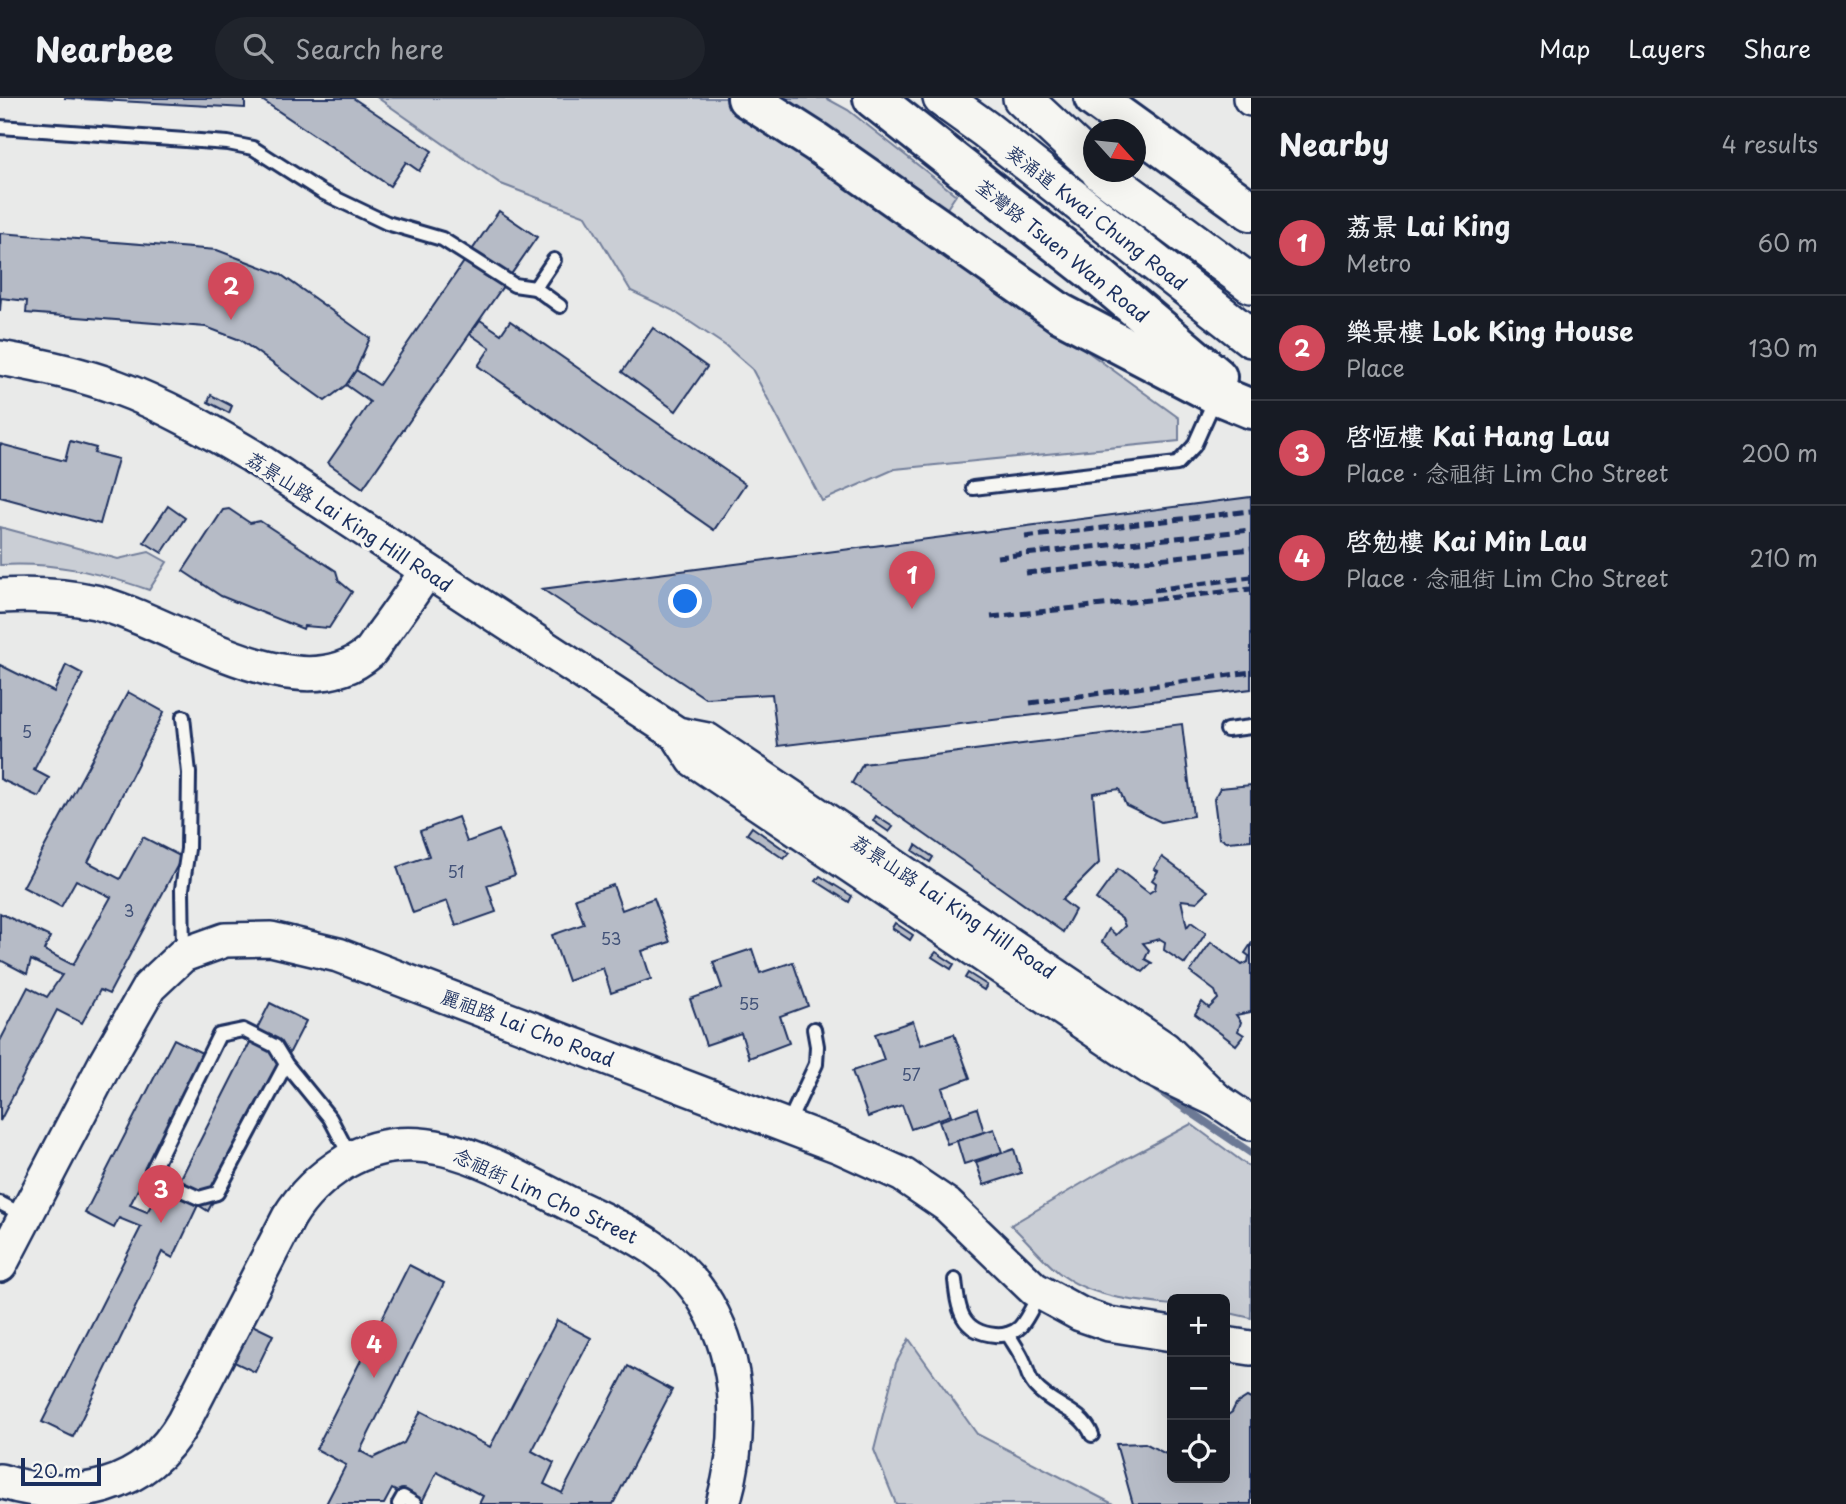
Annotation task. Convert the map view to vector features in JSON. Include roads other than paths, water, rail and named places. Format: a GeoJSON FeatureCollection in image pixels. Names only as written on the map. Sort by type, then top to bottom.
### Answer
{"type":"FeatureCollection","features":[{"type":"Feature","properties":{"kind":"highway"},"geometry":{"type":"LineString","coordinates":[[747,98],[816,142],[1060,313],[1240,403]]}},
{"type":"Feature","properties":{"kind":"highway","name":"荃灣路 Tsuen Wan Road"},"geometry":{"type":"LineString","coordinates":[[873,98],[1092,271],[1240,403]]}},
{"type":"Feature","properties":{"kind":"highway"},"geometry":{"type":"LineString","coordinates":[[1094,98],[1251,211]]}},
{"type":"Feature","properties":{"kind":"main road","name":"葵涌道 Kwai Chung Road"},"geometry":{"type":"LineString","coordinates":[[942,98],[1251,338]]}},
{"type":"Feature","properties":{"kind":"main road","name":"葵涌道 Kwai Chung Road"},"geometry":{"type":"LineString","coordinates":[[1022,98],[1083,155]]}},
{"type":"Feature","properties":{"kind":"main road","name":"葵涌道 Kwai Chung Road"},"geometry":{"type":"LineString","coordinates":[[1113,182],[1251,284]]}},
{"type":"Feature","properties":{"kind":"street","name":"荔景山路 Lai King Hill Road"},"geometry":{"type":"LineString","coordinates":[[0,358],[50,367],[117,387],[171,412],[252,456],[677,734],[694,760],[1152,1069],[1217,1100],[1251,1123]]}},
{"type":"Feature","properties":{"kind":"street"},"geometry":{"type":"LineString","coordinates":[[0,596],[36,593],[96,602],[253,665],[299,674],[340,670],[369,652],[427,571]]}},
{"type":"Feature","properties":{"kind":"street","name":"麗祖路 Lai Cho Road"},"geometry":{"type":"LineString","coordinates":[[0,1265],[13,1210],[106,1062],[149,987],[183,955],[225,940],[271,939],[338,955],[839,1146],[903,1175],[947,1205],[1040,1293],[1080,1314],[1109,1324],[1167,1333]]}},
{"type":"Feature","properties":{"kind":"street","name":"念祖街 Lim Cho Street"},"geometry":{"type":"LineString","coordinates":[[0,1481],[27,1492],[47,1496],[83,1496],[119,1486],[150,1466],[163,1453],[184,1421],[298,1203],[320,1180],[352,1158],[369,1151],[402,1144],[421,1144],[457,1151],[622,1229],[660,1251],[693,1283],[716,1321],[730,1362],[736,1431],[730,1478],[723,1504]]}},
{"type":"Feature","properties":{"kind":"street"},"geometry":{"type":"LineString","coordinates":[[1230,1345],[1251,1348]]}},
{"type":"Feature","properties":{"kind":"lane"},"geometry":{"type":"LineString","coordinates":[[0,127],[228,143],[253,148],[322,192],[387,223],[442,239],[514,285],[535,288],[560,306]]}},
{"type":"Feature","properties":{"kind":"lane"},"geometry":{"type":"LineString","coordinates":[[535,288],[554,260]]}},
{"type":"Feature","properties":{"kind":"lane"},"geometry":{"type":"LineString","coordinates":[[973,488],[1177,464],[1240,403]]}},
{"type":"Feature","properties":{"kind":"lane"},"geometry":{"type":"LineString","coordinates":[[183,716],[189,772],[188,849],[181,889],[183,955]]}},
{"type":"Feature","properties":{"kind":"lane"},"geometry":{"type":"LineString","coordinates":[[1227,730],[1251,727]]}},
{"type":"Feature","properties":{"kind":"lane"},"geometry":{"type":"LineString","coordinates":[[786,1126],[816,1064],[814,1029]]}},
{"type":"Feature","properties":{"kind":"lane"},"geometry":{"type":"LineString","coordinates":[[286,1064],[217,1193],[199,1198],[164,1182],[152,1171],[219,1035],[243,1030],[275,1046],[286,1064],[330,1118],[352,1158]]}},
{"type":"Feature","properties":{"kind":"lane"},"geometry":{"type":"LineString","coordinates":[[955,1280],[958,1307],[967,1323],[980,1334],[1003,1336],[1020,1328],[1040,1293]]}},
{"type":"Feature","properties":{"kind":"lane"},"geometry":{"type":"LineString","coordinates":[[1008,1334],[1024,1362],[1027,1376],[1052,1401],[1074,1412],[1087,1424],[1092,1435]]}},
{"type":"Feature","properties":{"kind":"lane"},"geometry":{"type":"LineString","coordinates":[[399,1504],[403,1497],[415,1504]]}},
{"type":"Feature","properties":{"kind":"waterway"},"geometry":{"type":"LineString","coordinates":[[1152,1086],[1251,1153]]}},
{"type":"Feature","properties":{"kind":"railway"},"geometry":{"type":"LineString","coordinates":[[1025,537],[1251,511]]}},
{"type":"Feature","properties":{"kind":"railway"},"geometry":{"type":"LineString","coordinates":[[997,557],[1251,530]]}},
{"type":"Feature","properties":{"kind":"railway"},"geometry":{"type":"LineString","coordinates":[[1026,573],[1251,549]]}},
{"type":"Feature","properties":{"kind":"railway"},"geometry":{"type":"LineString","coordinates":[[1154,590],[1251,577]]}},
{"type":"Feature","properties":{"kind":"railway"},"geometry":{"type":"LineString","coordinates":[[991,617],[1251,589]]}},
{"type":"Feature","properties":{"kind":"railway"},"geometry":{"type":"LineString","coordinates":[[1030,703],[1251,672]]}},
{"type":"Feature","properties":{"kind":"place","name":"樂景樓 Lok King House"},"geometry":{"type":"Point","coordinates":[231,320]}},
{"type":"Feature","properties":{"kind":"place","name":"荔景 Lai King"},"geometry":{"type":"Point","coordinates":[912,609]}},
{"type":"Feature","properties":{"kind":"place","name":"啓恆樓 Kai Hang Lau"},"geometry":{"type":"Point","coordinates":[161,1223]}},
{"type":"Feature","properties":{"kind":"place","name":"啓勉樓 Kai Min Lau"},"geometry":{"type":"Point","coordinates":[374,1378]}}]}
